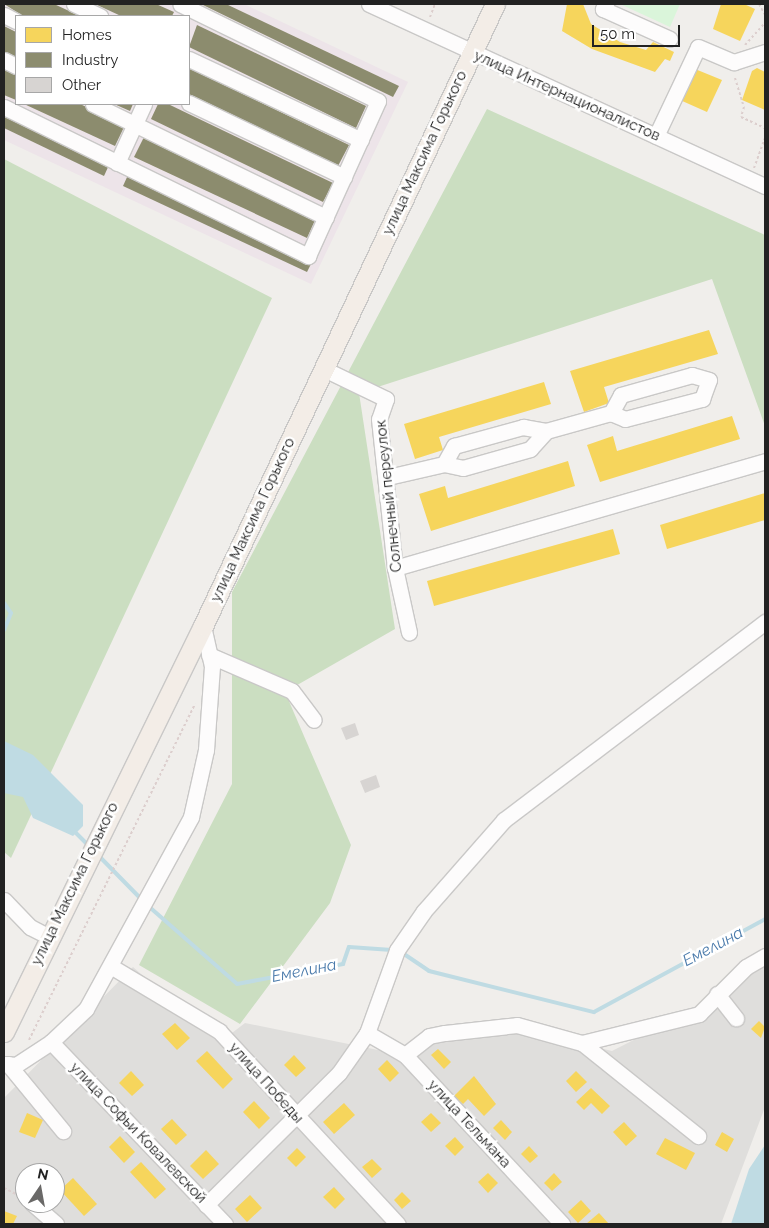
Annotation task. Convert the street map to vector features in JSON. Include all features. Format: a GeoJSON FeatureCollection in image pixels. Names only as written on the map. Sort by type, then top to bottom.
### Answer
{"type":"FeatureCollection","features":[{"type":"Feature","properties":{"kind":"main road","name":"улица Максима Горького"},"geometry":{"type":"LineString","coordinates":[[4,1032],[48,936],[203,626],[471,53],[496,4]]}},
{"type":"Feature","properties":{"kind":"street"},"geometry":{"type":"LineString","coordinates":[[74,4],[98,15]]}},
{"type":"Feature","properties":{"kind":"street","name":"улица Интернационалистов"},"geometry":{"type":"LineString","coordinates":[[369,4],[471,53],[765,186]]}},
{"type":"Feature","properties":{"kind":"street"},"geometry":{"type":"LineString","coordinates":[[606,4],[604,9],[670,39]]}},
{"type":"Feature","properties":{"kind":"street"},"geometry":{"type":"LineString","coordinates":[[4,107],[308,256],[378,101],[186,8]]}},
{"type":"Feature","properties":{"kind":"street"},"geometry":{"type":"LineString","coordinates":[[656,136],[698,47],[734,62],[765,52]]}},
{"type":"Feature","properties":{"kind":"street"},"geometry":{"type":"LineString","coordinates":[[190,59],[361,140]]}},
{"type":"Feature","properties":{"kind":"street"},"geometry":{"type":"LineString","coordinates":[[190,103],[344,177]]}},
{"type":"Feature","properties":{"kind":"street"},"geometry":{"type":"LineString","coordinates":[[95,105],[326,217]]}},
{"type":"Feature","properties":{"kind":"street"},"geometry":{"type":"LineString","coordinates":[[117,162],[144,105]]}},
{"type":"Feature","properties":{"kind":"street","name":"Солнечный переулок"},"geometry":{"type":"LineString","coordinates":[[324,369],[386,399],[379,419],[388,477],[395,568],[409,632]]}},
{"type":"Feature","properties":{"kind":"street"},"geometry":{"type":"LineString","coordinates":[[444,464],[454,446],[523,427],[546,431],[611,413],[625,419],[702,399],[709,380],[692,375],[620,395],[611,413]]}},
{"type":"Feature","properties":{"kind":"street"},"geometry":{"type":"LineString","coordinates":[[388,477],[444,464],[463,468],[530,449],[546,431]]}},
{"type":"Feature","properties":{"kind":"street"},"geometry":{"type":"LineString","coordinates":[[395,568],[765,461]]}},
{"type":"Feature","properties":{"kind":"street"},"geometry":{"type":"LineString","coordinates":[[206,1204],[339,1073],[367,1033],[397,950],[424,910],[504,820],[765,622]]}},
{"type":"Feature","properties":{"kind":"street"},"geometry":{"type":"LineString","coordinates":[[63,1131],[9,1064],[51,1042],[86,1009],[112,967],[192,818],[206,750],[209,655],[203,626]]}},
{"type":"Feature","properties":{"kind":"street"},"geometry":{"type":"LineString","coordinates":[[209,655],[292,691],[314,720]]}},
{"type":"Feature","properties":{"kind":"street"},"geometry":{"type":"LineString","coordinates":[[4,900],[30,927],[48,936]]}},
{"type":"Feature","properties":{"kind":"street"},"geometry":{"type":"LineString","coordinates":[[582,1043],[699,1014],[746,966],[765,956]]}},
{"type":"Feature","properties":{"kind":"street","name":"улица Победы"},"geometry":{"type":"LineString","coordinates":[[112,967],[218,1031],[398,1224]]}},
{"type":"Feature","properties":{"kind":"street"},"geometry":{"type":"LineString","coordinates":[[717,994],[736,1018]]}},
{"type":"Feature","properties":{"kind":"street"},"geometry":{"type":"LineString","coordinates":[[405,1055],[429,1036],[517,1025],[582,1043],[698,1136]]}},
{"type":"Feature","properties":{"kind":"street","name":"улица Тельмана"},"geometry":{"type":"LineString","coordinates":[[367,1033],[405,1055],[562,1224]]}},
{"type":"Feature","properties":{"kind":"street","name":"улица Софьи Ковалевской"},"geometry":{"type":"LineString","coordinates":[[51,1042],[224,1224]]}},
{"type":"Feature","properties":{"kind":"street"},"geometry":{"type":"LineString","coordinates":[[43,1213],[56,1224]]}},
{"type":"Feature","properties":{"kind":"path"},"geometry":{"type":"LineString","coordinates":[[759,4],[765,15]]}},
{"type":"Feature","properties":{"kind":"path"},"geometry":{"type":"LineString","coordinates":[[736,78],[744,107],[741,117],[765,128]]}},
{"type":"Feature","properties":{"kind":"path"},"geometry":{"type":"LineString","coordinates":[[749,179],[765,138]]}},
{"type":"Feature","properties":{"kind":"path"},"geometry":{"type":"LineString","coordinates":[[9,1064],[197,700]]}},
{"type":"Feature","properties":{"kind":"shaded area"},"geometry":{"type":"Polygon","coordinates":[[[4,4],[244,4],[408,82],[311,284],[4,140],[4,4]]]}},
{"type":"Feature","properties":{"kind":"shaded area"},"geometry":{"type":"Polygon","coordinates":[[[765,959],[765,1107],[721,1224],[4,1224],[4,1098],[133,967],[219,1043],[245,1023],[378,1050],[498,1030],[536,1033],[612,1051],[722,995],[765,959]]]}},
{"type":"Feature","properties":{"kind":"green space"},"geometry":{"type":"Polygon","coordinates":[[[620,4],[680,4],[670,27],[620,4]]]}},
{"type":"Feature","properties":{"kind":"green space"},"geometry":{"type":"Polygon","coordinates":[[[487,109],[765,235],[765,426],[712,279],[359,393],[395,629],[285,692],[351,845],[330,903],[240,1024],[139,965],[232,784],[232,592],[487,109]]]}},
{"type":"Feature","properties":{"kind":"green space"},"geometry":{"type":"Polygon","coordinates":[[[4,159],[272,298],[11,858],[4,852],[4,159]]]}},
{"type":"Feature","properties":{"kind":"water"},"geometry":{"type":"Polygon","coordinates":[[[4,741],[33,755],[83,805],[83,826],[73,836],[33,818],[23,797],[4,793],[4,741]]]}},
{"type":"Feature","properties":{"kind":"water"},"geometry":{"type":"Polygon","coordinates":[[[765,1145],[765,1224],[731,1224],[749,1169],[765,1145]]]}},
{"type":"Feature","properties":{"kind":"building: Homes"},"geometry":{"type":"Polygon","coordinates":[[[567,4],[583,4],[591,24],[620,42],[646,50],[653,42],[674,52],[670,61],[665,59],[655,72],[592,49],[562,31],[567,4]]]}},
{"type":"Feature","properties":{"kind":"building: Homes"},"geometry":{"type":"Polygon","coordinates":[[[721,4],[744,4],[755,9],[740,41],[713,29],[721,4]]]}},
{"type":"Feature","properties":{"kind":"building: Homes"},"geometry":{"type":"Polygon","coordinates":[[[757,68],[765,72],[765,110],[742,100],[752,71],[757,68]]]}},
{"type":"Feature","properties":{"kind":"building: Homes"},"geometry":{"type":"Polygon","coordinates":[[[695,69],[722,80],[707,112],[680,100],[695,69]]]}},
{"type":"Feature","properties":{"kind":"building: Homes"},"geometry":{"type":"Polygon","coordinates":[[[709,330],[718,354],[604,387],[609,403],[584,412],[570,371],[709,330]]]}},
{"type":"Feature","properties":{"kind":"building: Homes"},"geometry":{"type":"Polygon","coordinates":[[[544,382],[551,404],[439,437],[443,450],[415,459],[404,424],[544,382]]]}},
{"type":"Feature","properties":{"kind":"building: Homes"},"geometry":{"type":"Polygon","coordinates":[[[732,416],[740,439],[600,482],[587,445],[613,436],[617,451],[732,416]]]}},
{"type":"Feature","properties":{"kind":"building: Homes"},"geometry":{"type":"Polygon","coordinates":[[[568,461],[575,486],[431,531],[419,494],[445,486],[448,498],[568,461]]]}},
{"type":"Feature","properties":{"kind":"building: Homes"},"geometry":{"type":"Polygon","coordinates":[[[765,493],[765,520],[667,549],[660,525],[765,493]]]}},
{"type":"Feature","properties":{"kind":"building: Homes"},"geometry":{"type":"Polygon","coordinates":[[[613,529],[620,554],[434,606],[427,581],[613,529]]]}},
{"type":"Feature","properties":{"kind":"building: Homes"},"geometry":{"type":"Polygon","coordinates":[[[759,1021],[765,1027],[761,1038],[751,1029],[759,1021]]]}},
{"type":"Feature","properties":{"kind":"building: Homes"},"geometry":{"type":"Polygon","coordinates":[[[175,1023],[190,1038],[177,1050],[162,1034],[175,1023]]]}},
{"type":"Feature","properties":{"kind":"building: Homes"},"geometry":{"type":"Polygon","coordinates":[[[438,1049],[451,1062],[444,1069],[431,1055],[438,1049]]]}},
{"type":"Feature","properties":{"kind":"building: Homes"},"geometry":{"type":"Polygon","coordinates":[[[207,1051],[233,1079],[223,1089],[196,1061],[207,1051]]]}},
{"type":"Feature","properties":{"kind":"building: Homes"},"geometry":{"type":"Polygon","coordinates":[[[294,1055],[306,1068],[296,1077],[284,1065],[294,1055]]]}},
{"type":"Feature","properties":{"kind":"building: Homes"},"geometry":{"type":"Polygon","coordinates":[[[387,1060],[399,1073],[390,1082],[378,1069],[387,1060]]]}},
{"type":"Feature","properties":{"kind":"building: Homes"},"geometry":{"type":"Polygon","coordinates":[[[131,1071],[144,1085],[132,1096],[119,1083],[131,1071]]]}},
{"type":"Feature","properties":{"kind":"building: Homes"},"geometry":{"type":"Polygon","coordinates":[[[576,1071],[587,1082],[576,1092],[566,1081],[576,1071]]]}},
{"type":"Feature","properties":{"kind":"building: Homes"},"geometry":{"type":"Polygon","coordinates":[[[474,1076],[496,1104],[484,1116],[468,1099],[463,1104],[454,1096],[474,1076]]]}},
{"type":"Feature","properties":{"kind":"building: Homes"},"geometry":{"type":"Polygon","coordinates":[[[591,1088],[610,1106],[602,1114],[591,1103],[584,1110],[576,1102],[591,1088]]]}},
{"type":"Feature","properties":{"kind":"building: Homes"},"geometry":{"type":"Polygon","coordinates":[[[254,1101],[270,1118],[259,1129],[243,1112],[254,1101]]]}},
{"type":"Feature","properties":{"kind":"building: Homes"},"geometry":{"type":"Polygon","coordinates":[[[344,1103],[355,1115],[334,1134],[323,1122],[344,1103]]]}},
{"type":"Feature","properties":{"kind":"building: Homes"},"geometry":{"type":"Polygon","coordinates":[[[27,1113],[43,1120],[35,1138],[19,1132],[27,1113]]]}},
{"type":"Feature","properties":{"kind":"building: Homes"},"geometry":{"type":"Polygon","coordinates":[[[431,1113],[441,1123],[431,1132],[421,1122],[431,1113]]]}},
{"type":"Feature","properties":{"kind":"building: Homes"},"geometry":{"type":"Polygon","coordinates":[[[172,1119],[187,1135],[176,1145],[161,1129],[172,1119]]]}},
{"type":"Feature","properties":{"kind":"building: Homes"},"geometry":{"type":"Polygon","coordinates":[[[501,1120],[512,1132],[505,1140],[493,1128],[501,1120]]]}},
{"type":"Feature","properties":{"kind":"building: Homes"},"geometry":{"type":"Polygon","coordinates":[[[624,1122],[637,1136],[626,1146],[613,1132],[624,1122]]]}},
{"type":"Feature","properties":{"kind":"building: Homes"},"geometry":{"type":"Polygon","coordinates":[[[722,1132],[734,1139],[727,1152],[715,1145],[722,1132]]]}},
{"type":"Feature","properties":{"kind":"building: Homes"},"geometry":{"type":"Polygon","coordinates":[[[120,1136],[135,1152],[124,1163],[109,1147],[120,1136]]]}},
{"type":"Feature","properties":{"kind":"building: Homes"},"geometry":{"type":"Polygon","coordinates":[[[455,1137],[464,1147],[455,1156],[445,1146],[455,1137]]]}},
{"type":"Feature","properties":{"kind":"building: Homes"},"geometry":{"type":"Polygon","coordinates":[[[665,1138],[695,1153],[686,1170],[656,1154],[665,1138]]]}},
{"type":"Feature","properties":{"kind":"building: Homes"},"geometry":{"type":"Polygon","coordinates":[[[529,1146],[538,1156],[530,1163],[521,1154],[529,1146]]]}},
{"type":"Feature","properties":{"kind":"building: Homes"},"geometry":{"type":"Polygon","coordinates":[[[297,1148],[306,1157],[296,1167],[287,1158],[297,1148]]]}},
{"type":"Feature","properties":{"kind":"building: Homes"},"geometry":{"type":"Polygon","coordinates":[[[206,1150],[219,1164],[203,1179],[190,1166],[206,1150]]]}},
{"type":"Feature","properties":{"kind":"building: Homes"},"geometry":{"type":"Polygon","coordinates":[[[372,1159],[382,1169],[372,1178],[362,1167],[372,1159]]]}},
{"type":"Feature","properties":{"kind":"building: Homes"},"geometry":{"type":"Polygon","coordinates":[[[141,1162],[166,1189],[155,1199],[130,1172],[141,1162]]]}},
{"type":"Feature","properties":{"kind":"building: Homes"},"geometry":{"type":"Polygon","coordinates":[[[488,1173],[498,1183],[488,1193],[478,1182],[488,1173]]]}},
{"type":"Feature","properties":{"kind":"building: Homes"},"geometry":{"type":"Polygon","coordinates":[[[554,1173],[562,1182],[552,1191],[544,1183],[554,1173]]]}},
{"type":"Feature","properties":{"kind":"building: Homes"},"geometry":{"type":"Polygon","coordinates":[[[73,1178],[97,1204],[84,1216],[65,1195],[65,1185],[73,1178]]]}},
{"type":"Feature","properties":{"kind":"building: Homes"},"geometry":{"type":"Polygon","coordinates":[[[334,1187],[345,1199],[335,1209],[323,1197],[334,1187]]]}},
{"type":"Feature","properties":{"kind":"building: Homes"},"geometry":{"type":"Polygon","coordinates":[[[402,1192],[411,1201],[402,1209],[394,1200],[402,1192]]]}},
{"type":"Feature","properties":{"kind":"building: Homes"},"geometry":{"type":"Polygon","coordinates":[[[250,1195],[262,1208],[247,1222],[235,1209],[250,1195]]]}},
{"type":"Feature","properties":{"kind":"building: Homes"},"geometry":{"type":"Polygon","coordinates":[[[581,1200],[591,1211],[578,1223],[568,1212],[581,1200]]]}},
{"type":"Feature","properties":{"kind":"building: Homes"},"geometry":{"type":"Polygon","coordinates":[[[4,1211],[17,1216],[13,1224],[4,1224],[4,1211]]]}},
{"type":"Feature","properties":{"kind":"building: Homes"},"geometry":{"type":"Polygon","coordinates":[[[599,1213],[609,1224],[586,1224],[599,1213]]]}},
{"type":"Feature","properties":{"kind":"building: Industry"},"geometry":{"type":"Polygon","coordinates":[[[4,4],[54,4],[78,15],[21,15],[4,4]]]}},
{"type":"Feature","properties":{"kind":"building: Industry"},"geometry":{"type":"Polygon","coordinates":[[[95,4],[156,4],[174,12],[172,15],[119,15],[95,4]]]}},
{"type":"Feature","properties":{"kind":"building: Industry"},"geometry":{"type":"Polygon","coordinates":[[[226,4],[399,86],[393,97],[203,5],[226,4]]]}},
{"type":"Feature","properties":{"kind":"building: Industry"},"geometry":{"type":"Polygon","coordinates":[[[197,25],[366,106],[356,128],[190,47],[197,25]]]}},
{"type":"Feature","properties":{"kind":"building: Industry"},"geometry":{"type":"Polygon","coordinates":[[[4,26],[15,32],[15,58],[4,52],[4,26]]]}},
{"type":"Feature","properties":{"kind":"building: Industry"},"geometry":{"type":"Polygon","coordinates":[[[4,68],[15,74],[15,100],[4,95],[4,68]]]}},
{"type":"Feature","properties":{"kind":"building: Industry"},"geometry":{"type":"Polygon","coordinates":[[[190,68],[349,145],[338,166],[190,94],[190,68]]]}},
{"type":"Feature","properties":{"kind":"building: Industry"},"geometry":{"type":"Polygon","coordinates":[[[26,105],[82,105],[125,125],[115,146],[26,105]]]}},
{"type":"Feature","properties":{"kind":"building: Industry"},"geometry":{"type":"Polygon","coordinates":[[[116,105],[133,105],[130,111],[116,105]]]}},
{"type":"Feature","properties":{"kind":"building: Industry"},"geometry":{"type":"Polygon","coordinates":[[[158,105],[170,105],[333,183],[323,202],[151,119],[158,105]]]}},
{"type":"Feature","properties":{"kind":"building: Industry"},"geometry":{"type":"Polygon","coordinates":[[[4,114],[109,165],[104,176],[4,128],[4,114]]]}},
{"type":"Feature","properties":{"kind":"building: Industry"},"geometry":{"type":"Polygon","coordinates":[[[144,137],[316,218],[307,238],[134,157],[144,137]]]}},
{"type":"Feature","properties":{"kind":"building: Industry"},"geometry":{"type":"Polygon","coordinates":[[[128,175],[312,262],[307,272],[123,186],[128,175]]]}},
{"type":"Feature","properties":{"kind":"building: Other"},"geometry":{"type":"Polygon","coordinates":[[[355,723],[359,735],[346,740],[341,728],[355,723]]]}},
{"type":"Feature","properties":{"kind":"building: Other"},"geometry":{"type":"Polygon","coordinates":[[[376,775],[380,787],[365,793],[360,781],[376,775]]]}},
{"type":"Feature","properties":{"kind":"waterway","name":"Емелина"},"geometry":{"type":"LineString","coordinates":[[4,603],[11,613],[4,630]]}},
{"type":"Feature","properties":{"kind":"waterway","name":"Емелина"},"geometry":{"type":"LineString","coordinates":[[72,829],[89,846]]}},
{"type":"Feature","properties":{"kind":"waterway","name":"Емелина"},"geometry":{"type":"LineString","coordinates":[[97,854],[141,899]]}},
{"type":"Feature","properties":{"kind":"waterway","name":"Емелина"},"geometry":{"type":"LineString","coordinates":[[146,904],[237,984],[343,964],[349,947],[392,950]]}},
{"type":"Feature","properties":{"kind":"waterway","name":"Емелина"},"geometry":{"type":"LineString","coordinates":[[401,952],[429,971],[594,1012],[765,919]]}}]}
